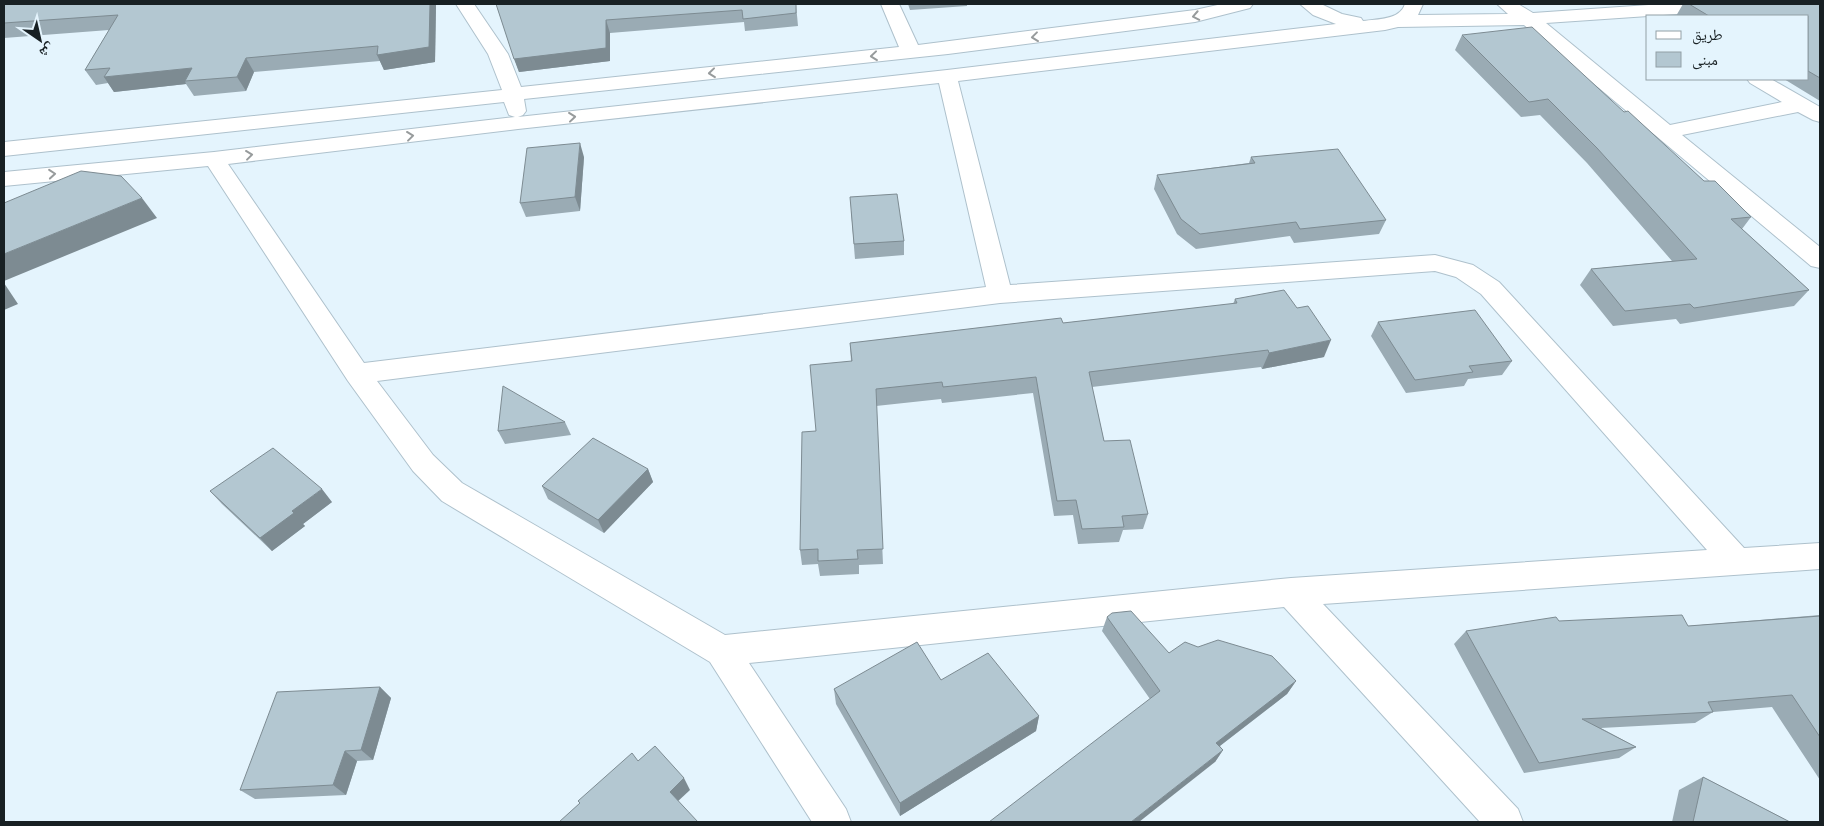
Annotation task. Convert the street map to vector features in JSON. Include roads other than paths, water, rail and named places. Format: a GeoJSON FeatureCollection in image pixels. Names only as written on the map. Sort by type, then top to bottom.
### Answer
{"type":"FeatureCollection","features":[{"type":"Feature","properties":{"kind":"street"},"geometry":{"type":"LineString","coordinates":[[465,4],[500,54],[514,95],[518,123]]}},
{"type":"Feature","properties":{"kind":"street"},"geometry":{"type":"LineString","coordinates":[[890,4],[910,52]]}},
{"type":"Feature","properties":{"kind":"street"},"geometry":{"type":"LineString","coordinates":[[4,149],[910,52],[1196,16],[1244,4]]}},
{"type":"Feature","properties":{"kind":"street"},"geometry":{"type":"LineString","coordinates":[[1309,4],[1318,12],[1342,21],[1370,25]]}},
{"type":"Feature","properties":{"kind":"street"},"geometry":{"type":"LineString","coordinates":[[1398,21],[1410,14],[1414,4]]}},
{"type":"Feature","properties":{"kind":"street"},"geometry":{"type":"LineString","coordinates":[[1506,4],[1529,19],[1820,260]]}},
{"type":"Feature","properties":{"kind":"street"},"geometry":{"type":"LineString","coordinates":[[4,179],[214,159],[518,123],[947,76],[1398,21],[1529,19],[1647,14],[1736,4]]}},
{"type":"Feature","properties":{"kind":"street"},"geometry":{"type":"LineString","coordinates":[[947,76],[1000,294]]}},
{"type":"Feature","properties":{"kind":"street"},"geometry":{"type":"LineString","coordinates":[[1759,80],[1820,116]]}},
{"type":"Feature","properties":{"kind":"street"},"geometry":{"type":"LineString","coordinates":[[1665,132],[1801,105]]}},
{"type":"Feature","properties":{"kind":"street"},"geometry":{"type":"LineString","coordinates":[[214,159],[357,374],[423,463],[452,492],[722,651],[833,822]]}},
{"type":"Feature","properties":{"kind":"street"},"geometry":{"type":"LineString","coordinates":[[357,374],[1000,294],[1435,263],[1455,266],[1471,273],[1490,288],[1738,562]]}},
{"type":"Feature","properties":{"kind":"street"},"geometry":{"type":"LineString","coordinates":[[722,651],[1292,592],[1820,556]]}},
{"type":"Feature","properties":{"kind":"street"},"geometry":{"type":"LineString","coordinates":[[1292,592],[1505,822]]}}]}
